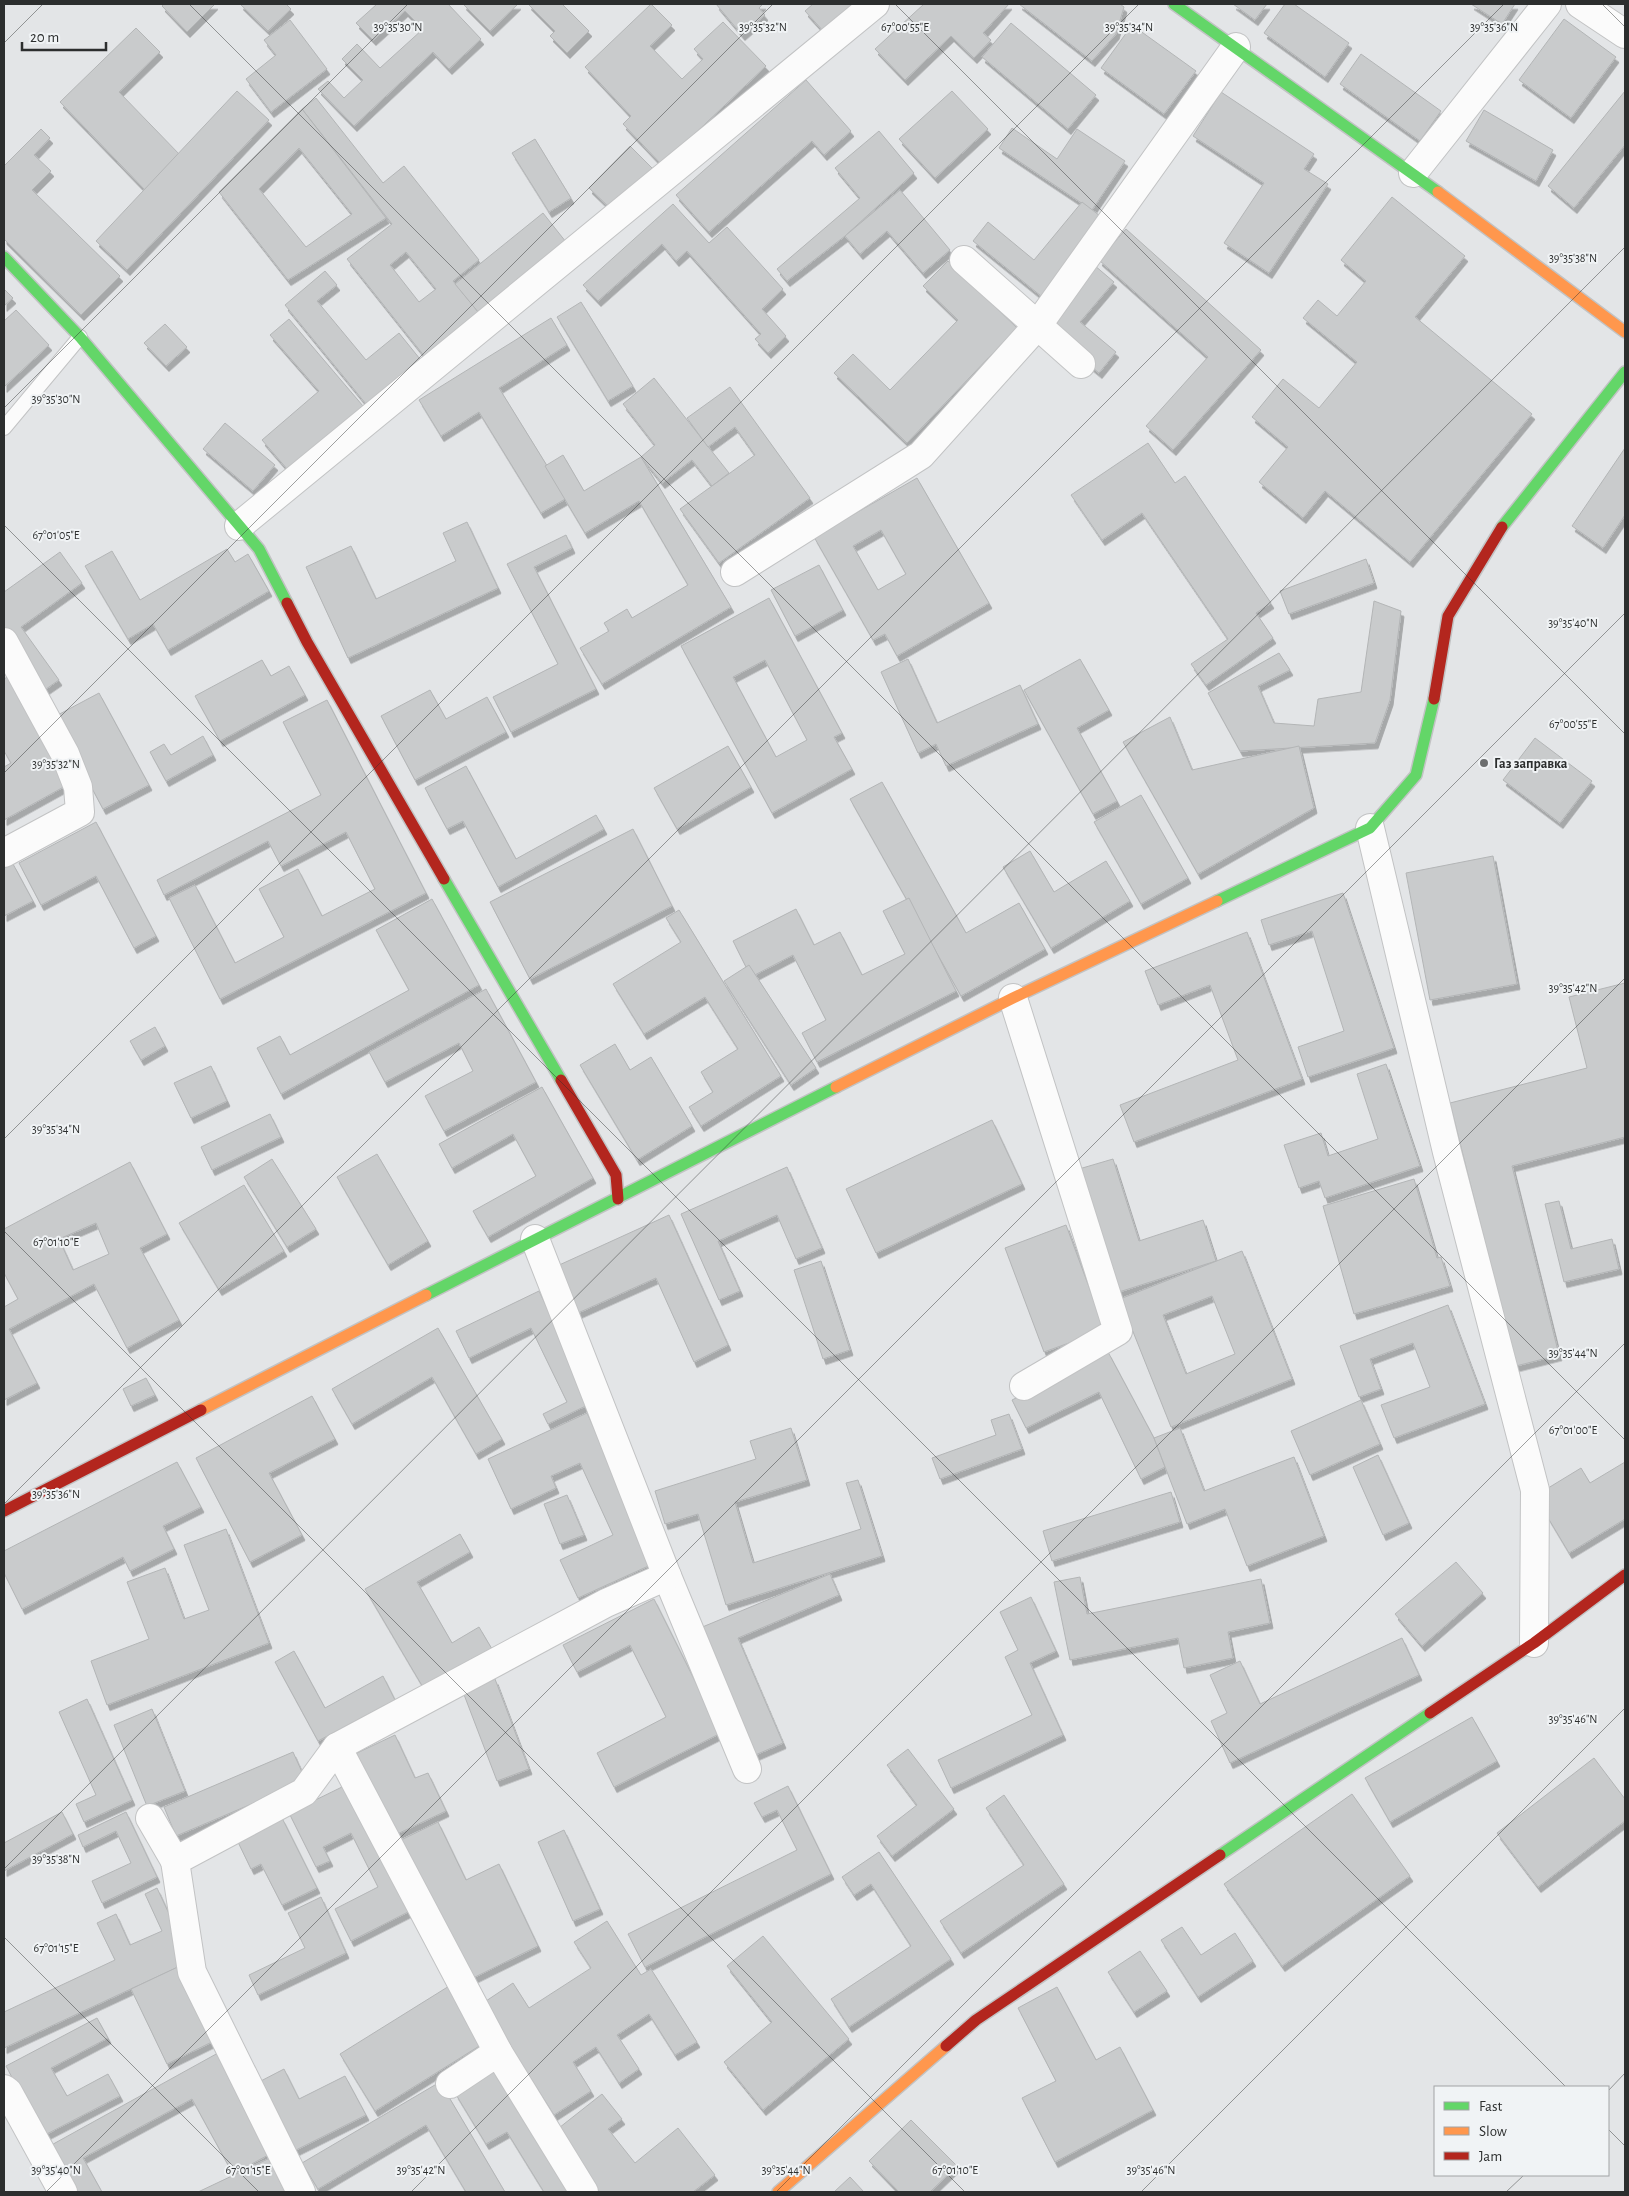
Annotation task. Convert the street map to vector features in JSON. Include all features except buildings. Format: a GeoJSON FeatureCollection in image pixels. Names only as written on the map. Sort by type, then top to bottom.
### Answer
{"type":"FeatureCollection","features":[{"type":"Feature","properties":{"kind":"street"},"geometry":{"type":"LineString","coordinates":[[239,526],[875,4]]}},
{"type":"Feature","properties":{"kind":"street"},"geometry":{"type":"LineString","coordinates":[[1174,4],[1413,173],[1625,332]]}},
{"type":"Feature","properties":{"kind":"street"},"geometry":{"type":"LineString","coordinates":[[1413,173],[1547,4]]}},
{"type":"Feature","properties":{"kind":"street"},"geometry":{"type":"LineString","coordinates":[[1580,4],[1625,34]]}},
{"type":"Feature","properties":{"kind":"street"},"geometry":{"type":"LineString","coordinates":[[734,572],[921,455],[1037,326],[1236,47]]}},
{"type":"Feature","properties":{"kind":"street"},"geometry":{"type":"LineString","coordinates":[[4,256],[80,336],[258,550],[312,651],[616,1175],[618,1199]]}},
{"type":"Feature","properties":{"kind":"street"},"geometry":{"type":"LineString","coordinates":[[964,260],[1081,364]]}},
{"type":"Feature","properties":{"kind":"street"},"geometry":{"type":"LineString","coordinates":[[4,1511],[535,1239],[618,1199],[1013,998],[1370,828],[1416,775],[1435,696],[1448,616],[1505,522],[1625,372]]}},
{"type":"Feature","properties":{"kind":"street"},"geometry":{"type":"LineString","coordinates":[[4,642],[65,754],[78,787],[80,812],[4,853]]}},
{"type":"Feature","properties":{"kind":"street"},"geometry":{"type":"LineString","coordinates":[[1370,828],[1447,1152],[1535,1490],[1534,1643]]}},
{"type":"Feature","properties":{"kind":"street"},"geometry":{"type":"LineString","coordinates":[[1013,998],[1118,1331],[1024,1386]]}},
{"type":"Feature","properties":{"kind":"street"},"geometry":{"type":"LineString","coordinates":[[535,1239],[667,1576],[747,1769]]}},
{"type":"Feature","properties":{"kind":"street"},"geometry":{"type":"LineString","coordinates":[[778,2192],[976,2020],[1534,1643],[1625,1575]]}},
{"type":"Feature","properties":{"kind":"street"},"geometry":{"type":"LineString","coordinates":[[175,1861],[304,1792],[337,1747],[606,1603],[667,1576]]}},
{"type":"Feature","properties":{"kind":"street"},"geometry":{"type":"LineString","coordinates":[[337,1747],[498,2052],[584,2192]]}},
{"type":"Feature","properties":{"kind":"street"},"geometry":{"type":"LineString","coordinates":[[150,1818],[175,1861],[192,1972],[301,2192]]}},
{"type":"Feature","properties":{"kind":"street"},"geometry":{"type":"LineString","coordinates":[[450,2084],[498,2052]]}},
{"type":"Feature","properties":{"kind":"street"},"geometry":{"type":"LineString","coordinates":[[4,2090],[8,2092],[63,2192]]}},
{"type":"Feature","properties":{"kind":"lane"},"geometry":{"type":"LineString","coordinates":[[4,428],[80,336]]}},
{"type":"Feature","properties":{"kind":"traffic: fast"},"geometry":{"type":"LineString","coordinates":[[1174,4],[1438,192]]}},
{"type":"Feature","properties":{"kind":"traffic: fast"},"geometry":{"type":"LineString","coordinates":[[4,257],[80,337],[259,549],[287,603]]}},
{"type":"Feature","properties":{"kind":"traffic: fast"},"geometry":{"type":"LineString","coordinates":[[1502,527],[1625,372]]}},
{"type":"Feature","properties":{"kind":"traffic: fast"},"geometry":{"type":"LineString","coordinates":[[1217,901],[1370,828],[1416,775],[1434,699]]}},
{"type":"Feature","properties":{"kind":"traffic: fast"},"geometry":{"type":"LineString","coordinates":[[444,879],[561,1080]]}},
{"type":"Feature","properties":{"kind":"traffic: fast"},"geometry":{"type":"LineString","coordinates":[[426,1295],[836,1087]]}},
{"type":"Feature","properties":{"kind":"traffic: fast"},"geometry":{"type":"LineString","coordinates":[[1220,1855],[1430,1713]]}},
{"type":"Feature","properties":{"kind":"traffic: slow"},"geometry":{"type":"LineString","coordinates":[[1438,192],[1625,332]]}},
{"type":"Feature","properties":{"kind":"traffic: slow"},"geometry":{"type":"LineString","coordinates":[[836,1087],[1013,998],[1217,901]]}},
{"type":"Feature","properties":{"kind":"traffic: slow"},"geometry":{"type":"LineString","coordinates":[[201,1410],[426,1295]]}},
{"type":"Feature","properties":{"kind":"traffic: slow"},"geometry":{"type":"LineString","coordinates":[[778,2192],[946,2046]]}},
{"type":"Feature","properties":{"kind":"traffic: jam"},"geometry":{"type":"LineString","coordinates":[[1434,699],[1448,616],[1502,527]]}},
{"type":"Feature","properties":{"kind":"traffic: jam"},"geometry":{"type":"LineString","coordinates":[[287,603],[307,642],[444,879]]}},
{"type":"Feature","properties":{"kind":"traffic: jam"},"geometry":{"type":"LineString","coordinates":[[561,1080],[616,1175],[618,1199]]}},
{"type":"Feature","properties":{"kind":"traffic: jam"},"geometry":{"type":"LineString","coordinates":[[4,1511],[201,1410]]}},
{"type":"Feature","properties":{"kind":"traffic: jam"},"geometry":{"type":"LineString","coordinates":[[1430,1713],[1534,1643],[1625,1575]]}},
{"type":"Feature","properties":{"kind":"traffic: jam"},"geometry":{"type":"LineString","coordinates":[[946,2046],[976,2020],[1220,1855]]}},
{"type":"Feature","properties":{"kind":"place","name":"Газ заправка"},"geometry":{"type":"Point","coordinates":[1484,763]}}]}
